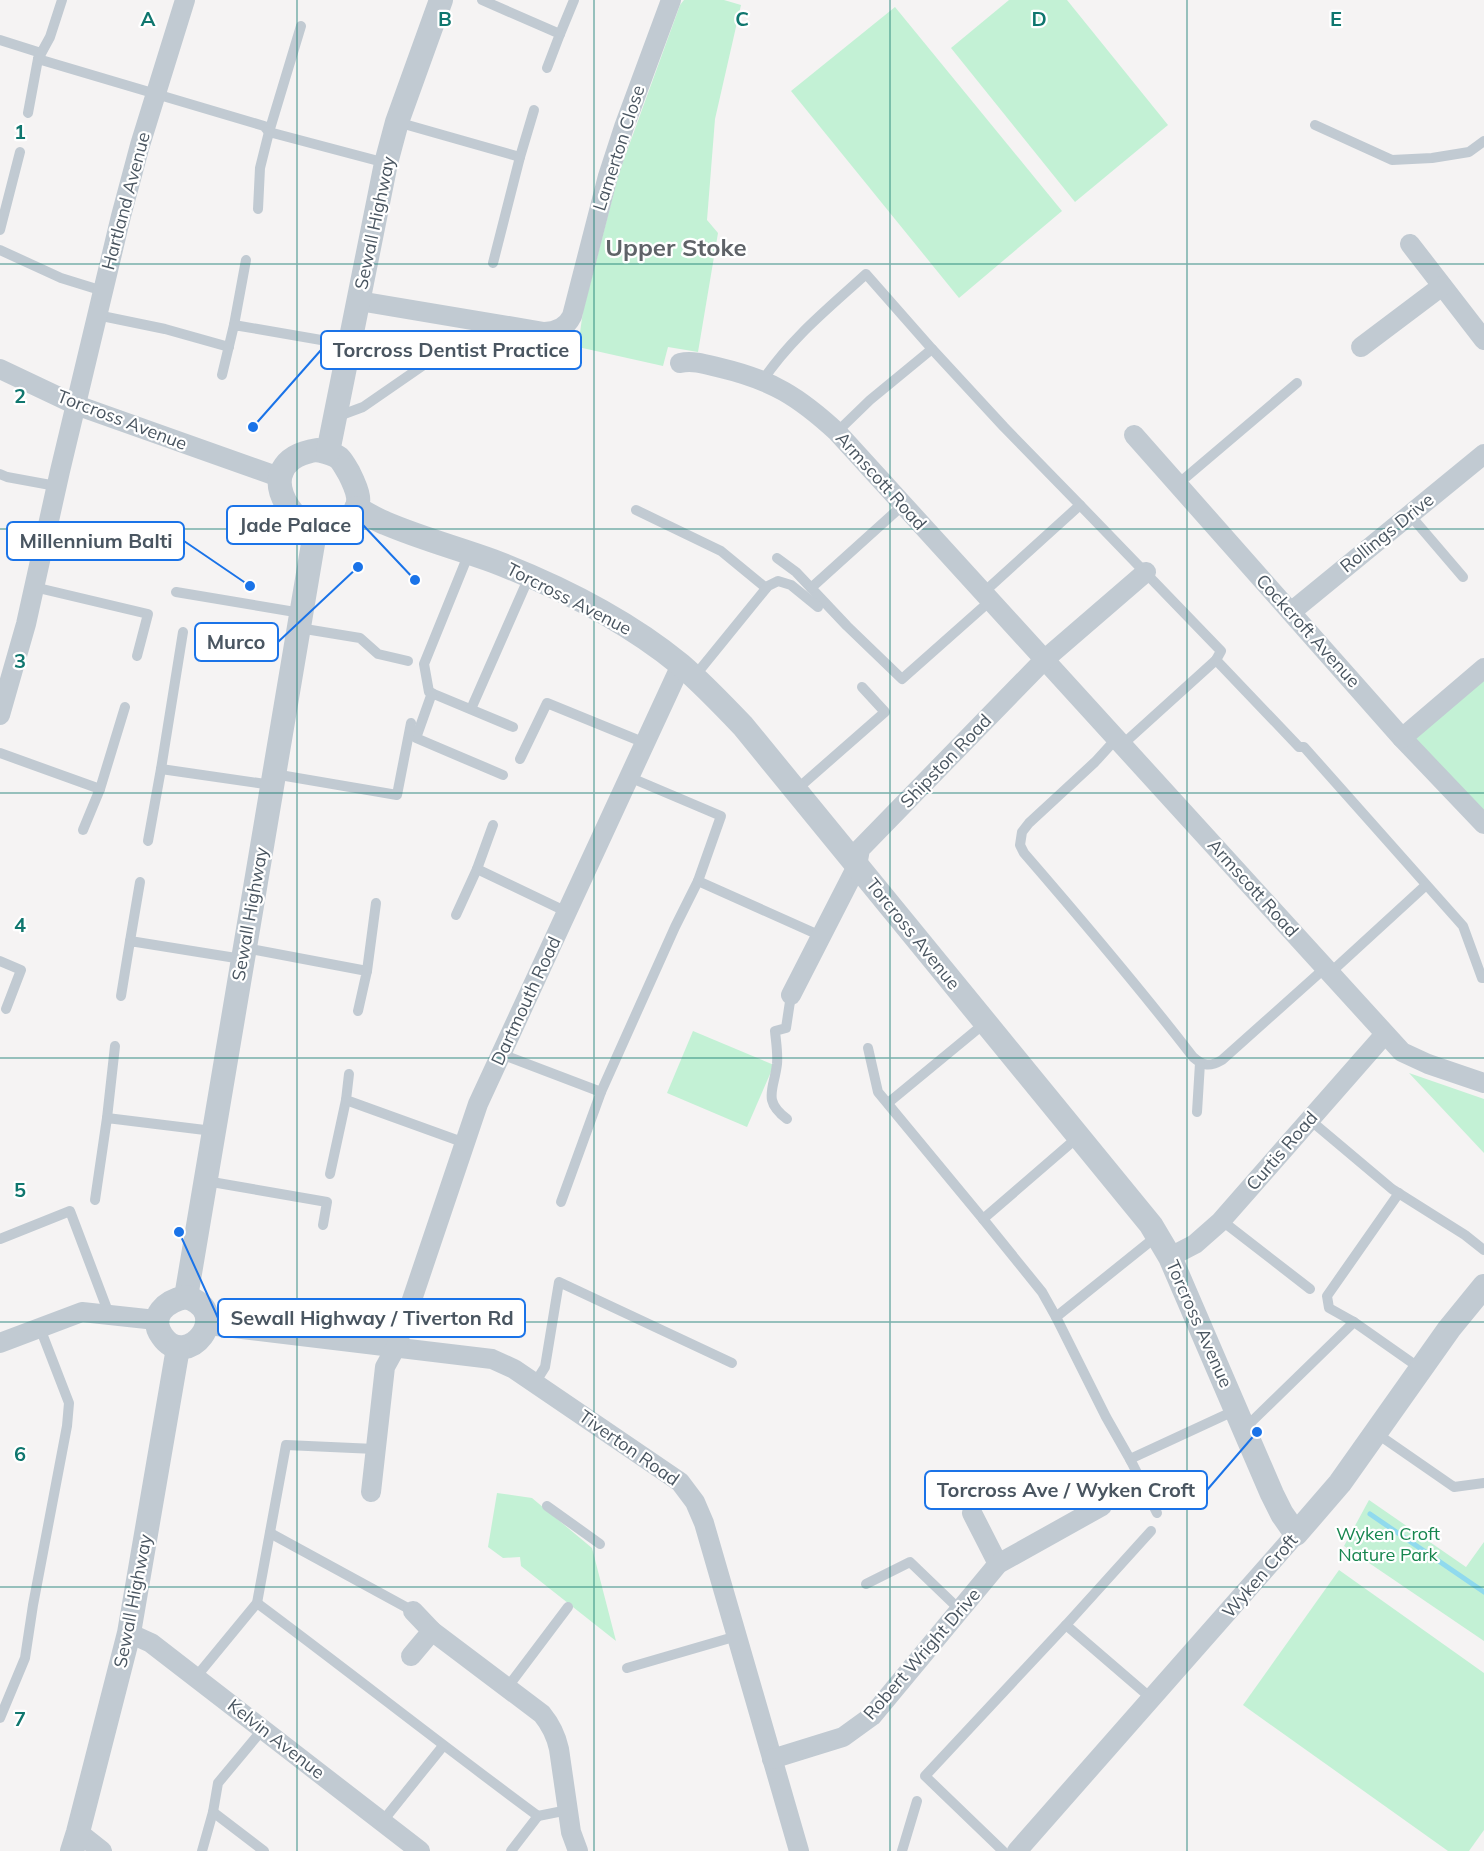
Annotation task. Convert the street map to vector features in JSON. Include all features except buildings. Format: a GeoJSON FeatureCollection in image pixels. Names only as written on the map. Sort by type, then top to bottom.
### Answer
{"type":"FeatureCollection","features":[{"type":"Feature","properties":{"kind":"street","name":"Hartland Avenue"},"geometry":{"type":"LineString","coordinates":[[2,703],[26,624],[56,486],[140,145],[185,0]]}},
{"type":"Feature","properties":{"kind":"street","name":"Sewall Highway"},"geometry":{"type":"LineString","coordinates":[[328,452],[386,163],[397,122],[441,0]]}},
{"type":"Feature","properties":{"kind":"street","name":"Lamerton Close"},"geometry":{"type":"LineString","coordinates":[[358,301],[538,332],[552,332],[570,321],[608,176],[671,0]]}},
{"type":"Feature","properties":{"kind":"street"},"geometry":{"type":"LineString","coordinates":[[1410,244],[1484,340]]}},
{"type":"Feature","properties":{"kind":"street"},"geometry":{"type":"LineString","coordinates":[[1361,347],[1442,286]]}},
{"type":"Feature","properties":{"kind":"street","name":"Armscott Road"},"geometry":{"type":"LineString","coordinates":[[680,363],[696,362],[742,373],[763,380],[807,405],[837,432],[1402,1052],[1428,1064],[1484,1083]]}},
{"type":"Feature","properties":{"kind":"street","name":"Torcross Avenue"},"geometry":{"type":"LineString","coordinates":[[0,369],[76,405],[279,477]]}},
{"type":"Feature","properties":{"kind":"street","name":"Cockcroft Avenue"},"geometry":{"type":"LineString","coordinates":[[1134,435],[1402,738],[1484,824]]}},
{"type":"Feature","properties":{"kind":"street"},"geometry":{"type":"LineString","coordinates":[[317,450],[328,452],[340,460],[356,487],[359,497],[356,508],[348,520],[333,529],[309,531],[299,522],[284,500],[279,477],[286,464],[302,455],[317,450]]}},
{"type":"Feature","properties":{"kind":"street","name":"Rollings Drive"},"geometry":{"type":"LineString","coordinates":[[1291,612],[1484,454]]}},
{"type":"Feature","properties":{"kind":"street","name":"Torcross Avenue"},"geometry":{"type":"LineString","coordinates":[[356,508],[384,523],[546,583],[600,612],[647,640],[687,671],[743,726],[1151,1225],[1170,1257],[1272,1494],[1296,1534]]}},
{"type":"Feature","properties":{"kind":"street","name":"Sewall Highway"},"geometry":{"type":"LineString","coordinates":[[186,1297],[315,532]]}},
{"type":"Feature","properties":{"kind":"street"},"geometry":{"type":"LineString","coordinates":[[1044,660],[1146,572]]}},
{"type":"Feature","properties":{"kind":"street","name":"Shipston Road"},"geometry":{"type":"LineString","coordinates":[[791,995],[857,866],[860,849],[1044,660]]}},
{"type":"Feature","properties":{"kind":"street"},"geometry":{"type":"LineString","coordinates":[[1402,738],[1484,668]]}},
{"type":"Feature","properties":{"kind":"street","name":"Dartmouth Road"},"geometry":{"type":"LineString","coordinates":[[370,1492],[385,1367],[396,1347],[478,1104],[645,743],[687,671]]}},
{"type":"Feature","properties":{"kind":"street","name":"Curtis Road"},"geometry":{"type":"LineString","coordinates":[[1170,1257],[1195,1244],[1221,1220],[1385,1034]]}},
{"type":"Feature","properties":{"kind":"street","name":"Wyken Croft"},"geometry":{"type":"LineString","coordinates":[[1017,1851],[1340,1483],[1449,1329],[1484,1286]]}},
{"type":"Feature","properties":{"kind":"street"},"geometry":{"type":"LineString","coordinates":[[186,1297],[194,1299],[200,1305],[207,1316],[208,1325],[199,1340],[191,1345],[178,1348],[164,1338],[156,1320],[166,1305],[175,1299],[186,1297]]}},
{"type":"Feature","properties":{"kind":"street"},"geometry":{"type":"LineString","coordinates":[[0,1343],[82,1312],[156,1320]]}},
{"type":"Feature","properties":{"kind":"street","name":"Tiverton Road"},"geometry":{"type":"LineString","coordinates":[[208,1325],[492,1359],[536,1383],[680,1482],[695,1502],[704,1523],[799,1851]]}},
{"type":"Feature","properties":{"kind":"street","name":"Sewall Highway"},"geometry":{"type":"LineString","coordinates":[[75,1842],[129,1632],[178,1348]]}},
{"type":"Feature","properties":{"kind":"street","name":"Robert Wright Drive"},"geometry":{"type":"LineString","coordinates":[[772,1759],[843,1737],[872,1716],[998,1564],[1102,1506]]}},
{"type":"Feature","properties":{"kind":"street"},"geometry":{"type":"LineString","coordinates":[[972,1513],[998,1564]]}},
{"type":"Feature","properties":{"kind":"street"},"geometry":{"type":"LineString","coordinates":[[413,1611],[432,1631],[542,1714],[556,1736],[571,1832],[578,1851]]}},
{"type":"Feature","properties":{"kind":"street"},"geometry":{"type":"LineString","coordinates":[[411,1656],[432,1631]]}},
{"type":"Feature","properties":{"kind":"street","name":"Kelvin Avenue"},"geometry":{"type":"LineString","coordinates":[[129,1632],[151,1643],[420,1851]]}},
{"type":"Feature","properties":{"kind":"street"},"geometry":{"type":"LineString","coordinates":[[75,1842],[102,1851]]}},
{"type":"Feature","properties":{"kind":"lane"},"geometry":{"type":"LineString","coordinates":[[28,113],[40,56],[50,37],[62,0]]}},
{"type":"Feature","properties":{"kind":"lane"},"geometry":{"type":"LineString","coordinates":[[482,0],[560,34]]}},
{"type":"Feature","properties":{"kind":"lane"},"geometry":{"type":"LineString","coordinates":[[548,68],[574,0]]}},
{"type":"Feature","properties":{"kind":"lane"},"geometry":{"type":"LineString","coordinates":[[258,209],[260,168],[301,26]]}},
{"type":"Feature","properties":{"kind":"lane"},"geometry":{"type":"LineString","coordinates":[[0,40],[124,86],[156,93],[264,126],[269,132],[386,163]]}},
{"type":"Feature","properties":{"kind":"lane"},"geometry":{"type":"LineString","coordinates":[[493,263],[534,110]]}},
{"type":"Feature","properties":{"kind":"lane"},"geometry":{"type":"LineString","coordinates":[[397,122],[520,157]]}},
{"type":"Feature","properties":{"kind":"lane"},"geometry":{"type":"LineString","coordinates":[[1315,126],[1392,160],[1432,158],[1469,152],[1484,141]]}},
{"type":"Feature","properties":{"kind":"lane"},"geometry":{"type":"LineString","coordinates":[[0,230],[20,152]]}},
{"type":"Feature","properties":{"kind":"lane"},"geometry":{"type":"LineString","coordinates":[[0,250],[61,278],[103,291]]}},
{"type":"Feature","properties":{"kind":"lane"},"geometry":{"type":"LineString","coordinates":[[222,375],[246,260]]}},
{"type":"Feature","properties":{"kind":"lane"},"geometry":{"type":"LineString","coordinates":[[763,380],[772,366],[804,330],[866,274],[1004,427],[1221,651],[1216,660],[1095,762],[1029,823],[1022,832],[1020,845],[1024,853],[1076,912],[1200,1063],[1215,1064],[1222,1060],[1425,886]]}},
{"type":"Feature","properties":{"kind":"lane"},"geometry":{"type":"LineString","coordinates":[[97,315],[165,329],[229,347]]}},
{"type":"Feature","properties":{"kind":"lane"},"geometry":{"type":"LineString","coordinates":[[234,324],[350,345]]}},
{"type":"Feature","properties":{"kind":"lane"},"geometry":{"type":"LineString","coordinates":[[837,432],[870,400],[932,349]]}},
{"type":"Feature","properties":{"kind":"lane"},"geometry":{"type":"LineString","coordinates":[[336,418],[363,407],[431,360]]}},
{"type":"Feature","properties":{"kind":"lane"},"geometry":{"type":"LineString","coordinates":[[1178,484],[1297,383]]}},
{"type":"Feature","properties":{"kind":"lane"},"geometry":{"type":"LineString","coordinates":[[0,474],[56,486]]}},
{"type":"Feature","properties":{"kind":"lane"},"geometry":{"type":"LineString","coordinates":[[811,588],[903,505]]}},
{"type":"Feature","properties":{"kind":"lane"},"geometry":{"type":"LineString","coordinates":[[777,558],[796,572],[902,679],[1080,505]]}},
{"type":"Feature","properties":{"kind":"lane"},"geometry":{"type":"LineString","coordinates":[[636,510],[721,551],[766,588]]}},
{"type":"Feature","properties":{"kind":"lane"},"geometry":{"type":"LineString","coordinates":[[1410,515],[1463,577]]}},
{"type":"Feature","properties":{"kind":"lane"},"geometry":{"type":"LineString","coordinates":[[469,553],[424,664],[429,692],[513,727]]}},
{"type":"Feature","properties":{"kind":"lane"},"geometry":{"type":"LineString","coordinates":[[471,709],[529,577]]}},
{"type":"Feature","properties":{"kind":"lane"},"geometry":{"type":"LineString","coordinates":[[687,671],[766,588],[778,581],[791,585],[818,607]]}},
{"type":"Feature","properties":{"kind":"lane"},"geometry":{"type":"LineString","coordinates":[[34,587],[148,614],[137,656]]}},
{"type":"Feature","properties":{"kind":"lane"},"geometry":{"type":"LineString","coordinates":[[176,592],[300,621],[360,638],[378,654],[408,661]]}},
{"type":"Feature","properties":{"kind":"lane"},"geometry":{"type":"LineString","coordinates":[[148,842],[183,632]]}},
{"type":"Feature","properties":{"kind":"lane"},"geometry":{"type":"LineString","coordinates":[[1216,660],[1299,747],[1304,747],[1425,886],[1463,926],[1482,978],[1484,978]]}},
{"type":"Feature","properties":{"kind":"lane"},"geometry":{"type":"LineString","coordinates":[[796,790],[885,712],[862,687]]}},
{"type":"Feature","properties":{"kind":"lane"},"geometry":{"type":"LineString","coordinates":[[432,693],[416,738],[502,775]]}},
{"type":"Feature","properties":{"kind":"lane"},"geometry":{"type":"LineString","coordinates":[[520,759],[547,703],[645,743]]}},
{"type":"Feature","properties":{"kind":"lane"},"geometry":{"type":"LineString","coordinates":[[83,830],[100,789],[125,706]]}},
{"type":"Feature","properties":{"kind":"lane"},"geometry":{"type":"LineString","coordinates":[[161,769],[273,779],[397,795],[411,723]]}},
{"type":"Feature","properties":{"kind":"lane"},"geometry":{"type":"LineString","coordinates":[[0,753],[100,789]]}},
{"type":"Feature","properties":{"kind":"lane"},"geometry":{"type":"LineString","coordinates":[[561,1202],[601,1092],[698,881],[721,816],[629,777]]}},
{"type":"Feature","properties":{"kind":"lane"},"geometry":{"type":"LineString","coordinates":[[456,915],[477,869],[493,825]]}},
{"type":"Feature","properties":{"kind":"lane"},"geometry":{"type":"LineString","coordinates":[[477,869],[567,912]]}},
{"type":"Feature","properties":{"kind":"lane"},"geometry":{"type":"LineString","coordinates":[[698,881],[821,936]]}},
{"type":"Feature","properties":{"kind":"lane"},"geometry":{"type":"LineString","coordinates":[[122,996],[140,882]]}},
{"type":"Feature","properties":{"kind":"lane"},"geometry":{"type":"LineString","coordinates":[[358,1011],[376,903]]}},
{"type":"Feature","properties":{"kind":"lane"},"geometry":{"type":"LineString","coordinates":[[130,941],[243,953],[366,971]]}},
{"type":"Feature","properties":{"kind":"lane"},"geometry":{"type":"LineString","coordinates":[[0,961],[21,970],[6,1009]]}},
{"type":"Feature","properties":{"kind":"lane"},"geometry":{"type":"LineString","coordinates":[[787,1119],[772,1103],[770,1092],[777,1062],[775,1031],[786,1028],[791,995]]}},
{"type":"Feature","properties":{"kind":"lane"},"geometry":{"type":"LineString","coordinates":[[888,1102],[985,1022]]}},
{"type":"Feature","properties":{"kind":"lane"},"geometry":{"type":"LineString","coordinates":[[95,1200],[115,1046]]}},
{"type":"Feature","properties":{"kind":"lane"},"geometry":{"type":"LineString","coordinates":[[868,1048],[878,1092],[1042,1292],[1157,1513]]}},
{"type":"Feature","properties":{"kind":"lane"},"geometry":{"type":"LineString","coordinates":[[501,1054],[601,1092]]}},
{"type":"Feature","properties":{"kind":"lane"},"geometry":{"type":"LineString","coordinates":[[1197,1112],[1200,1063]]}},
{"type":"Feature","properties":{"kind":"lane"},"geometry":{"type":"LineString","coordinates":[[330,1174],[346,1100],[349,1074]]}},
{"type":"Feature","properties":{"kind":"lane"},"geometry":{"type":"LineString","coordinates":[[346,1100],[465,1143]]}},
{"type":"Feature","properties":{"kind":"lane"},"geometry":{"type":"LineString","coordinates":[[107,1118],[213,1131]]}},
{"type":"Feature","properties":{"kind":"lane"},"geometry":{"type":"LineString","coordinates":[[1310,1120],[1392,1189],[1466,1235],[1484,1250]]}},
{"type":"Feature","properties":{"kind":"lane"},"geometry":{"type":"LineString","coordinates":[[983,1218],[1079,1136]]}},
{"type":"Feature","properties":{"kind":"lane"},"geometry":{"type":"LineString","coordinates":[[205,1181],[327,1202],[323,1226]]}},
{"type":"Feature","properties":{"kind":"lane"},"geometry":{"type":"LineString","coordinates":[[1399,1193],[1327,1296],[1329,1308],[1354,1322],[1421,1369]]}},
{"type":"Feature","properties":{"kind":"lane"},"geometry":{"type":"LineString","coordinates":[[0,1239],[70,1211],[109,1314]]}},
{"type":"Feature","properties":{"kind":"lane"},"geometry":{"type":"LineString","coordinates":[[1221,1220],[1310,1289]]}},
{"type":"Feature","properties":{"kind":"lane"},"geometry":{"type":"LineString","coordinates":[[1056,1317],[1158,1236]]}},
{"type":"Feature","properties":{"kind":"lane"},"geometry":{"type":"LineString","coordinates":[[536,1383],[545,1367],[559,1282],[732,1363]]}},
{"type":"Feature","properties":{"kind":"lane"},"geometry":{"type":"LineString","coordinates":[[1131,1461],[1130,1459],[1240,1420],[1354,1322]]}},
{"type":"Feature","properties":{"kind":"lane"},"geometry":{"type":"LineString","coordinates":[[0,1718],[25,1658],[67,1426],[69,1403],[40,1328]]}},
{"type":"Feature","properties":{"kind":"lane"},"geometry":{"type":"LineString","coordinates":[[1376,1433],[1455,1487],[1484,1483]]}},
{"type":"Feature","properties":{"kind":"lane"},"geometry":{"type":"LineString","coordinates":[[196,1677],[257,1602],[286,1444],[375,1449]]}},
{"type":"Feature","properties":{"kind":"lane"},"geometry":{"type":"LineString","coordinates":[[547,1506],[600,1544]]}},
{"type":"Feature","properties":{"kind":"lane"},"geometry":{"type":"LineString","coordinates":[[1003,1851],[925,1776],[1151,1531]]}},
{"type":"Feature","properties":{"kind":"lane"},"geometry":{"type":"LineString","coordinates":[[270,1533],[413,1611]]}},
{"type":"Feature","properties":{"kind":"lane"},"geometry":{"type":"LineString","coordinates":[[866,1584],[910,1562],[960,1610]]}},
{"type":"Feature","properties":{"kind":"lane"},"geometry":{"type":"LineString","coordinates":[[257,1602],[443,1746],[538,1816]]}},
{"type":"Feature","properties":{"kind":"lane"},"geometry":{"type":"LineString","coordinates":[[507,1688],[568,1607]]}},
{"type":"Feature","properties":{"kind":"lane"},"geometry":{"type":"LineString","coordinates":[[1066,1625],[1152,1699]]}},
{"type":"Feature","properties":{"kind":"lane"},"geometry":{"type":"LineString","coordinates":[[627,1668],[736,1636]]}},
{"type":"Feature","properties":{"kind":"lane"},"geometry":{"type":"LineString","coordinates":[[202,1851],[218,1783],[263,1729]]}},
{"type":"Feature","properties":{"kind":"lane"},"geometry":{"type":"LineString","coordinates":[[382,1822],[443,1746]]}},
{"type":"Feature","properties":{"kind":"lane"},"geometry":{"type":"LineString","coordinates":[[902,1851],[917,1801]]}},
{"type":"Feature","properties":{"kind":"lane"},"geometry":{"type":"LineString","coordinates":[[511,1851],[538,1816],[568,1810]]}},
{"type":"Feature","properties":{"kind":"lane"},"geometry":{"type":"LineString","coordinates":[[213,1812],[264,1851]]}},
{"type":"Feature","properties":{"kind":"green space"},"geometry":{"type":"Polygon","coordinates":[[[684,0],[724,0],[741,5],[715,119],[707,220],[718,233],[698,352],[668,347],[663,366],[578,347],[583,311],[619,173],[680,5],[684,0]]]}},
{"type":"Feature","properties":{"kind":"green space"},"geometry":{"type":"Polygon","coordinates":[[[1009,0],[1067,0],[1168,125],[1075,202],[951,48],[1009,0]]]}},
{"type":"Feature","properties":{"kind":"green space"},"geometry":{"type":"Polygon","coordinates":[[[895,7],[1062,211],[959,298],[791,91],[895,7]]]}},
{"type":"Feature","properties":{"kind":"green space"},"geometry":{"type":"Polygon","coordinates":[[[1484,674],[1484,818],[1408,736],[1484,674]]]}},
{"type":"Feature","properties":{"kind":"green space"},"geometry":{"type":"Polygon","coordinates":[[[693,1031],[774,1065],[747,1127],[667,1093],[693,1031]]]}},
{"type":"Feature","properties":{"kind":"green space"},"geometry":{"type":"Polygon","coordinates":[[[1409,1073],[1484,1099],[1484,1153],[1409,1073]]]}},
{"type":"Feature","properties":{"kind":"green space"},"geometry":{"type":"Polygon","coordinates":[[[497,1493],[532,1498],[592,1548],[616,1641],[521,1566],[520,1557],[503,1558],[488,1547],[497,1493]]]}},
{"type":"Feature","properties":{"kind":"green space","name":"Wyken Croft Nature Park"},"geometry":{"type":"Polygon","coordinates":[[[1369,1500],[1466,1567],[1484,1542],[1484,1641],[1344,1546],[1369,1500]]]}},
{"type":"Feature","properties":{"kind":"green space"},"geometry":{"type":"Polygon","coordinates":[[[1339,1570],[1484,1673],[1484,1830],[1469,1851],[1448,1851],[1243,1705],[1339,1570]]]}},
{"type":"Feature","properties":{"kind":"waterway"},"geometry":{"type":"LineString","coordinates":[[1370,1514],[1484,1592]]}},
{"type":"Feature","properties":{"kind":"place","name":"Torcross Dentist Practice"},"geometry":{"type":"Point","coordinates":[253,427]}},
{"type":"Feature","properties":{"kind":"place","name":"Murco"},"geometry":{"type":"Point","coordinates":[358,567]}},
{"type":"Feature","properties":{"kind":"place","name":"Jade Palace"},"geometry":{"type":"Point","coordinates":[415,580]}},
{"type":"Feature","properties":{"kind":"place","name":"Millennium Balti"},"geometry":{"type":"Point","coordinates":[250,586]}},
{"type":"Feature","properties":{"kind":"place","name":"Sewall Highway / Tiverton Rd"},"geometry":{"type":"Point","coordinates":[179,1232]}},
{"type":"Feature","properties":{"kind":"place","name":"Torcross Ave / Wyken Croft"},"geometry":{"type":"Point","coordinates":[1257,1432]}},
{"type":"Feature","properties":{"kind":"district","name":"Upper Stoke"},"geometry":{"type":"Point","coordinates":[676,248]}}]}
